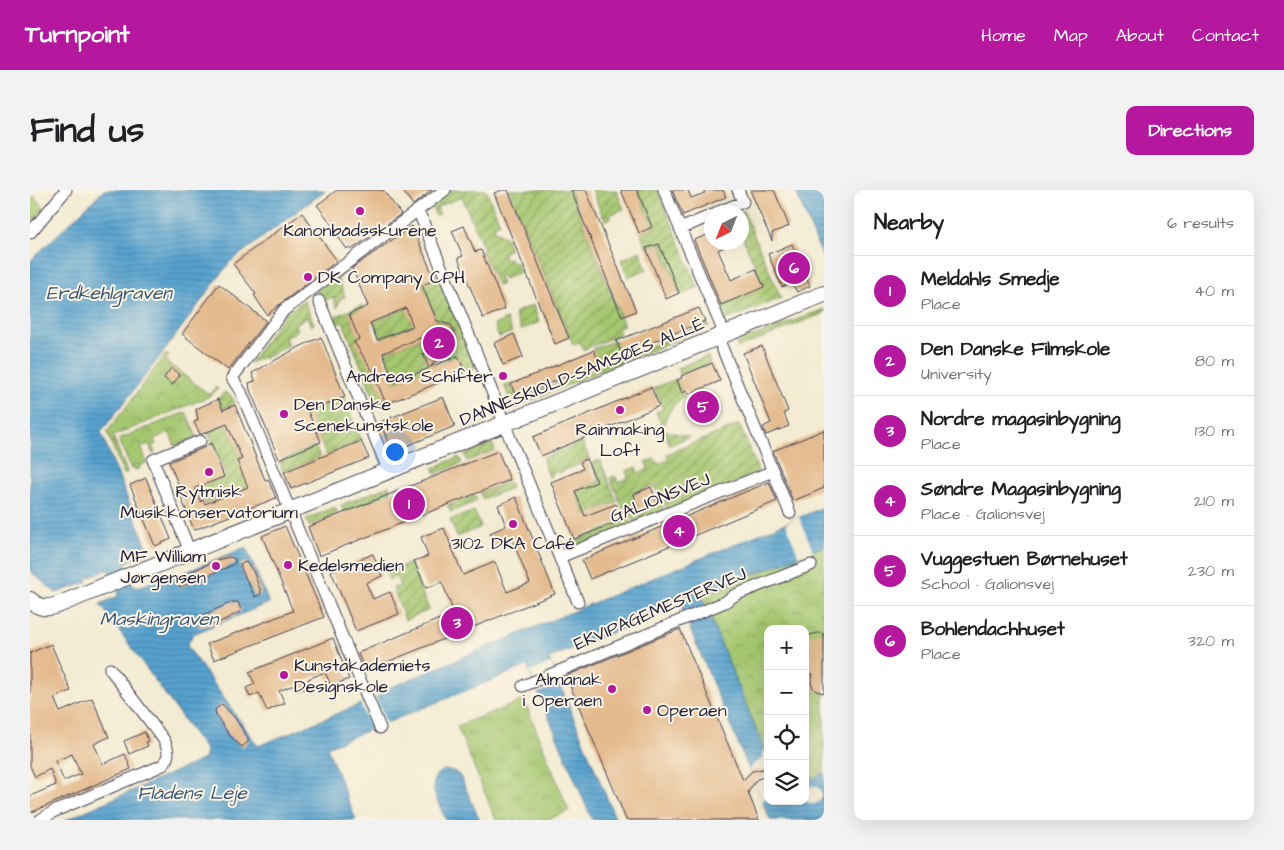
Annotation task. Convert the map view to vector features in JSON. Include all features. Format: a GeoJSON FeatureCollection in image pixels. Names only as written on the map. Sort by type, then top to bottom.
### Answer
{"type":"FeatureCollection","features":[{"type":"Feature","properties":{"kind":"street"},"geometry":{"type":"LineString","coordinates":[[30,233],[66,190]]}},
{"type":"Feature","properties":{"kind":"street"},"geometry":{"type":"LineString","coordinates":[[380,728],[241,392],[232,378],[284,310],[445,190]]}},
{"type":"Feature","properties":{"kind":"street"},"geometry":{"type":"LineString","coordinates":[[664,190],[790,513]]}},
{"type":"Feature","properties":{"kind":"street"},"geometry":{"type":"LineString","coordinates":[[736,205],[743,202],[738,190]]}},
{"type":"Feature","properties":{"kind":"street"},"geometry":{"type":"LineString","coordinates":[[418,210],[504,425],[578,602]]}},
{"type":"Feature","properties":{"kind":"street"},"geometry":{"type":"LineString","coordinates":[[680,229],[704,219]]}},
{"type":"Feature","properties":{"kind":"street","name":"DANNESKIOLD-SAMSØES ALLÉ"},"geometry":{"type":"LineString","coordinates":[[31,604],[42,608],[50,608],[115,583],[824,294]]}},
{"type":"Feature","properties":{"kind":"street"},"geometry":{"type":"LineString","coordinates":[[319,301],[389,472]]}},
{"type":"Feature","properties":{"kind":"street"},"geometry":{"type":"LineString","coordinates":[[190,552],[153,460],[200,441]]}},
{"type":"Feature","properties":{"kind":"street","name":"GALIONSVEJ"},"geometry":{"type":"LineString","coordinates":[[560,557],[773,471]]}},
{"type":"Feature","properties":{"kind":"street","name":"EKVIPAGEMESTERVEJ"},"geometry":{"type":"LineString","coordinates":[[526,685],[725,602],[735,595],[811,565]]}},
{"type":"Feature","properties":{"kind":"street"},"geometry":{"type":"LineString","coordinates":[[40,820],[55,810],[163,765],[169,756],[164,740],[110,669]]}},
{"type":"Feature","properties":{"kind":"green space"},"geometry":{"type":"Polygon","coordinates":[[[450,190],[486,190],[500,223],[495,225],[494,231],[500,233],[502,237],[505,236],[510,249],[504,252],[503,257],[505,259],[510,258],[512,263],[516,262],[520,272],[504,279],[502,275],[499,276],[502,284],[498,286],[482,251],[484,249],[462,197],[437,207],[440,214],[436,216],[431,205],[450,190]]]}},
{"type":"Feature","properties":{"kind":"green space"},"geometry":{"type":"Polygon","coordinates":[[[509,190],[570,190],[624,325],[617,328],[620,334],[583,350],[580,342],[573,345],[509,190]]]}},
{"type":"Feature","properties":{"kind":"green space"},"geometry":{"type":"Polygon","coordinates":[[[592,190],[616,190],[624,209],[610,215],[611,218],[606,220],[592,190]]]}},
{"type":"Feature","properties":{"kind":"green space"},"geometry":{"type":"Polygon","coordinates":[[[637,190],[658,190],[698,288],[680,295],[660,243],[646,248],[641,233],[653,227],[637,190]]]}},
{"type":"Feature","properties":{"kind":"green space"},"geometry":{"type":"Polygon","coordinates":[[[30,192],[44,208],[30,225],[30,192]]]}},
{"type":"Feature","properties":{"kind":"green space"},"geometry":{"type":"Polygon","coordinates":[[[749,224],[781,298],[725,320],[719,306],[764,286],[748,250],[749,224]]]}},
{"type":"Feature","properties":{"kind":"green space"},"geometry":{"type":"Polygon","coordinates":[[[640,251],[647,269],[628,277],[621,260],[640,251]]]}},
{"type":"Feature","properties":{"kind":"green space"},"geometry":{"type":"Polygon","coordinates":[[[350,265],[351,269],[338,278],[345,297],[340,299],[337,308],[333,297],[326,300],[324,297],[319,299],[316,291],[350,265]]]}},
{"type":"Feature","properties":{"kind":"green space"},"geometry":{"type":"Polygon","coordinates":[[[434,276],[440,276],[476,367],[465,372],[458,356],[448,360],[444,348],[455,341],[454,329],[449,324],[437,322],[422,284],[435,280],[434,276]]]}},
{"type":"Feature","properties":{"kind":"green space"},"geometry":{"type":"Polygon","coordinates":[[[304,300],[314,324],[311,326],[307,317],[295,324],[297,331],[285,338],[288,345],[265,358],[262,357],[250,363],[285,313],[304,300]]]}},
{"type":"Feature","properties":{"kind":"green space"},"geometry":{"type":"Polygon","coordinates":[[[362,305],[363,308],[349,314],[355,329],[370,323],[373,331],[354,342],[370,364],[386,404],[371,409],[369,406],[376,403],[343,322],[336,324],[334,319],[336,316],[362,305]]]}},
{"type":"Feature","properties":{"kind":"green space"},"geometry":{"type":"Polygon","coordinates":[[[533,305],[539,322],[521,330],[514,313],[533,305]]]}},
{"type":"Feature","properties":{"kind":"green space"},"geometry":{"type":"Polygon","coordinates":[[[410,307],[411,322],[417,324],[381,338],[374,321],[410,307]]]}},
{"type":"Feature","properties":{"kind":"green space"},"geometry":{"type":"Polygon","coordinates":[[[824,309],[824,313],[738,348],[736,343],[824,309]]]}},
{"type":"Feature","properties":{"kind":"green space"},"geometry":{"type":"Polygon","coordinates":[[[506,319],[512,332],[499,337],[494,325],[506,319]]]}},
{"type":"Feature","properties":{"kind":"green space"},"geometry":{"type":"Polygon","coordinates":[[[708,323],[709,326],[513,408],[504,385],[510,383],[517,399],[600,367],[593,349],[616,340],[624,357],[708,323]]]}},
{"type":"Feature","properties":{"kind":"green space"},"geometry":{"type":"Polygon","coordinates":[[[423,337],[429,352],[423,354],[432,358],[435,366],[394,383],[390,372],[392,370],[385,352],[423,337]]]}},
{"type":"Feature","properties":{"kind":"green space"},"geometry":{"type":"Polygon","coordinates":[[[166,354],[169,356],[165,361],[210,395],[216,387],[218,389],[208,397],[113,436],[127,473],[125,474],[107,432],[166,354]]]}},
{"type":"Feature","properties":{"kind":"green space"},"geometry":{"type":"Polygon","coordinates":[[[708,356],[710,363],[680,375],[677,368],[708,356]]]}},
{"type":"Feature","properties":{"kind":"green space"},"geometry":{"type":"Polygon","coordinates":[[[676,379],[684,397],[671,410],[664,423],[664,427],[667,431],[689,437],[670,445],[656,412],[663,409],[654,388],[676,379]]]}},
{"type":"Feature","properties":{"kind":"green space"},"geometry":{"type":"Polygon","coordinates":[[[225,392],[232,397],[235,404],[223,409],[218,398],[225,392]]]}},
{"type":"Feature","properties":{"kind":"green space"},"geometry":{"type":"Polygon","coordinates":[[[345,397],[361,441],[326,455],[308,412],[345,397]]]}},
{"type":"Feature","properties":{"kind":"green space"},"geometry":{"type":"Polygon","coordinates":[[[186,412],[197,437],[175,446],[169,432],[154,439],[156,444],[152,446],[155,453],[153,454],[149,444],[141,447],[147,462],[139,466],[140,468],[131,469],[119,439],[186,412]]]}},
{"type":"Feature","properties":{"kind":"green space"},"geometry":{"type":"Polygon","coordinates":[[[227,424],[242,459],[238,461],[251,486],[202,505],[204,501],[201,501],[195,488],[226,476],[208,432],[227,424]]]}},
{"type":"Feature","properties":{"kind":"green space"},"geometry":{"type":"Polygon","coordinates":[[[738,425],[759,473],[667,510],[661,494],[658,494],[655,487],[653,488],[652,486],[633,493],[634,495],[632,496],[635,504],[623,509],[610,478],[615,476],[618,482],[628,478],[626,471],[636,467],[638,473],[648,469],[646,462],[655,459],[658,464],[669,460],[667,454],[738,425]]]}},
{"type":"Feature","properties":{"kind":"green space"},"geometry":{"type":"Polygon","coordinates":[[[582,442],[590,460],[587,461],[586,459],[580,462],[580,464],[558,473],[557,471],[551,473],[549,477],[542,458],[582,442]]]}},
{"type":"Feature","properties":{"kind":"green space"},"geometry":{"type":"Polygon","coordinates":[[[492,443],[495,450],[467,461],[465,455],[492,443]]]}},
{"type":"Feature","properties":{"kind":"green space"},"geometry":{"type":"Polygon","coordinates":[[[315,446],[320,457],[284,472],[279,461],[315,446]]]}},
{"type":"Feature","properties":{"kind":"green space"},"geometry":{"type":"Polygon","coordinates":[[[459,457],[462,463],[436,474],[433,468],[459,457]]]}},
{"type":"Feature","properties":{"kind":"green space"},"geometry":{"type":"Polygon","coordinates":[[[600,460],[617,502],[585,515],[575,491],[599,481],[592,463],[600,460]]]}},
{"type":"Feature","properties":{"kind":"green space"},"geometry":{"type":"Polygon","coordinates":[[[509,482],[511,488],[483,499],[480,493],[509,482]]]}},
{"type":"Feature","properties":{"kind":"green space"},"geometry":{"type":"Polygon","coordinates":[[[389,486],[391,492],[344,512],[341,505],[389,486]]]}},
{"type":"Feature","properties":{"kind":"green space"},"geometry":{"type":"Polygon","coordinates":[[[475,495],[477,501],[451,512],[448,506],[475,495]]]}},
{"type":"Feature","properties":{"kind":"green space"},"geometry":{"type":"Polygon","coordinates":[[[659,498],[664,511],[634,523],[628,510],[637,506],[639,512],[658,505],[656,499],[659,498]]]}},
{"type":"Feature","properties":{"kind":"green space"},"geometry":{"type":"Polygon","coordinates":[[[335,507],[338,513],[309,526],[306,519],[335,507]]]}},
{"type":"Feature","properties":{"kind":"green space"},"geometry":{"type":"Polygon","coordinates":[[[474,511],[481,527],[457,537],[450,520],[474,511]]]}},
{"type":"Feature","properties":{"kind":"green space"},"geometry":{"type":"Polygon","coordinates":[[[626,511],[632,526],[571,548],[569,544],[627,520],[624,512],[626,511]]]}},
{"type":"Feature","properties":{"kind":"green space"},"geometry":{"type":"Polygon","coordinates":[[[824,546],[824,773],[809,779],[809,625],[764,625],[764,747],[701,596],[824,546]]]}},
{"type":"Feature","properties":{"kind":"green space"},"geometry":{"type":"Polygon","coordinates":[[[410,563],[429,610],[405,620],[393,588],[400,586],[396,577],[389,580],[387,573],[410,563]]]}},
{"type":"Feature","properties":{"kind":"green space"},"geometry":{"type":"Polygon","coordinates":[[[524,700],[569,811],[546,820],[496,820],[457,726],[524,700]]]}},
{"type":"Feature","properties":{"kind":"water"},"geometry":{"type":"Polygon","coordinates":[[[104,190],[326,190],[230,262],[101,432],[149,552],[126,563],[128,576],[136,588],[162,578],[163,581],[246,547],[269,603],[193,634],[187,646],[258,746],[380,696],[379,692],[824,507],[824,546],[701,596],[764,747],[764,805],[809,805],[809,779],[824,773],[824,820],[770,820],[680,605],[549,658],[616,820],[592,820],[527,666],[327,747],[356,820],[65,820],[204,759],[206,751],[100,604],[118,596],[117,585],[110,573],[107,570],[87,578],[88,582],[56,593],[30,571],[30,261],[104,190]]]}},
{"type":"Feature","properties":{"kind":"water"},"geometry":{"type":"Polygon","coordinates":[[[795,190],[821,190],[824,197],[824,261],[795,190]]]}},
{"type":"Feature","properties":{"kind":"water"},"geometry":{"type":"Polygon","coordinates":[[[444,770],[454,771],[460,776],[480,820],[446,820],[434,793],[433,786],[434,779],[444,770]]]}},
{"type":"Feature","properties":{"kind":"pier"},"geometry":{"type":"Polygon","coordinates":[[[799,517],[813,551],[799,557],[786,523],[799,517]]]}},
{"type":"Feature","properties":{"kind":"pier"},"geometry":{"type":"Polygon","coordinates":[[[551,663],[559,684],[539,693],[530,672],[551,663]]]}},
{"type":"Feature","properties":{"kind":"pier"},"geometry":{"type":"Polygon","coordinates":[[[375,696],[387,725],[371,731],[360,702],[375,696]]]}},
{"type":"Feature","properties":{"kind":"pier"},"geometry":{"type":"Polygon","coordinates":[[[764,749],[764,800],[762,802],[749,770],[762,759],[764,749]]]}},
{"type":"Feature","properties":{"kind":"pier"},"geometry":{"type":"Polygon","coordinates":[[[816,787],[822,795],[819,801],[813,804],[809,802],[809,788],[816,787]]]}},
{"type":"Feature","properties":{"kind":"building"},"geometry":{"type":"Polygon","coordinates":[[[337,190],[383,190],[401,214],[351,250],[349,247],[347,249],[338,237],[340,235],[317,205],[337,190]]]}},
{"type":"Feature","properties":{"kind":"building"},"geometry":{"type":"Polygon","coordinates":[[[402,190],[432,190],[413,205],[402,190]]]}},
{"type":"Feature","properties":{"kind":"building"},"geometry":{"type":"Polygon","coordinates":[[[508,190],[569,338],[555,344],[494,193],[508,190]]]}},
{"type":"Feature","properties":{"kind":"building"},"geometry":{"type":"Polygon","coordinates":[[[571,190],[586,190],[636,311],[622,317],[571,190]]]}},
{"type":"Feature","properties":{"kind":"building"},"geometry":{"type":"Polygon","coordinates":[[[621,190],[637,190],[652,227],[639,233],[621,190]]]}},
{"type":"Feature","properties":{"kind":"building"},"geometry":{"type":"Polygon","coordinates":[[[672,190],[688,190],[691,198],[705,193],[703,190],[723,190],[726,197],[683,215],[672,190]]]}},
{"type":"Feature","properties":{"kind":"building"},"geometry":{"type":"Polygon","coordinates":[[[750,190],[774,190],[789,226],[772,233],[772,241],[750,190]]]}},
{"type":"Feature","properties":{"kind":"building"},"geometry":{"type":"Polygon","coordinates":[[[302,213],[337,261],[267,315],[254,295],[256,294],[233,264],[302,213]]]}},
{"type":"Feature","properties":{"kind":"building"},"geometry":{"type":"Polygon","coordinates":[[[412,226],[435,280],[422,285],[437,321],[451,325],[456,336],[455,341],[430,367],[458,356],[465,372],[386,404],[372,370],[354,342],[359,339],[349,314],[368,306],[352,268],[412,226]],[[406,308],[370,323],[377,340],[413,326],[406,308]],[[423,337],[383,353],[394,383],[429,368],[423,354],[429,352],[423,337]]]}},
{"type":"Feature","properties":{"kind":"building"},"geometry":{"type":"Polygon","coordinates":[[[464,226],[475,252],[481,250],[505,309],[483,318],[458,258],[463,256],[452,231],[464,226]]]}},
{"type":"Feature","properties":{"kind":"building"},"geometry":{"type":"Polygon","coordinates":[[[704,236],[704,250],[718,250],[731,280],[756,269],[764,287],[721,305],[694,240],[704,236]]]}},
{"type":"Feature","properties":{"kind":"building"},"geometry":{"type":"Polygon","coordinates":[[[659,244],[679,293],[666,299],[646,248],[659,244]]]}},
{"type":"Feature","properties":{"kind":"building"},"geometry":{"type":"Polygon","coordinates":[[[792,244],[810,286],[797,292],[792,283],[782,287],[768,254],[792,244]]]}},
{"type":"Feature","properties":{"kind":"building"},"geometry":{"type":"Polygon","coordinates":[[[219,284],[266,321],[228,370],[182,334],[219,284]]]}},
{"type":"Feature","properties":{"kind":"building"},"geometry":{"type":"Polygon","coordinates":[[[699,308],[705,321],[622,354],[616,341],[699,308]]]}},
{"type":"Feature","properties":{"kind":"building"},"geometry":{"type":"Polygon","coordinates":[[[514,334],[523,357],[503,365],[494,343],[514,334]]]}},
{"type":"Feature","properties":{"kind":"building","name":"Den Danske Scenekunstskole"},"geometry":{"type":"Polygon","coordinates":[[[321,337],[345,397],[308,412],[321,442],[279,459],[250,390],[249,383],[255,381],[252,373],[321,337]]]}},
{"type":"Feature","properties":{"kind":"building"},"geometry":{"type":"Polygon","coordinates":[[[762,346],[788,411],[784,413],[789,426],[766,435],[763,427],[771,423],[743,353],[762,346]]]}},
{"type":"Feature","properties":{"kind":"building"},"geometry":{"type":"Polygon","coordinates":[[[594,350],[599,363],[516,397],[511,384],[594,350]]]}},
{"type":"Feature","properties":{"kind":"building"},"geometry":{"type":"Polygon","coordinates":[[[712,363],[720,381],[688,394],[687,391],[682,393],[677,380],[682,378],[681,376],[712,363]]]}},
{"type":"Feature","properties":{"kind":"building"},"geometry":{"type":"Polygon","coordinates":[[[171,368],[180,375],[172,385],[164,378],[171,368]]]}},
{"type":"Feature","properties":{"kind":"building"},"geometry":{"type":"Polygon","coordinates":[[[651,387],[659,406],[541,456],[533,437],[651,387]]]}},
{"type":"Feature","properties":{"kind":"building"},"geometry":{"type":"Polygon","coordinates":[[[443,397],[455,426],[392,452],[380,422],[443,397]]]}},
{"type":"Feature","properties":{"kind":"building"},"geometry":{"type":"Polygon","coordinates":[[[218,399],[223,410],[235,405],[265,480],[268,479],[276,498],[194,530],[169,462],[211,443],[224,477],[195,488],[201,502],[203,500],[205,504],[248,487],[237,461],[242,459],[227,424],[200,434],[194,422],[198,420],[196,409],[218,399]]]}},
{"type":"Feature","properties":{"kind":"building"},"geometry":{"type":"Polygon","coordinates":[[[824,430],[824,488],[793,501],[773,451],[824,430]]]}},
{"type":"Feature","properties":{"kind":"building"},"geometry":{"type":"Polygon","coordinates":[[[361,441],[369,458],[291,489],[284,472],[361,441]]]}},
{"type":"Feature","properties":{"kind":"building"},"geometry":{"type":"Polygon","coordinates":[[[498,451],[510,480],[319,556],[308,527],[498,451]]]}},
{"type":"Feature","properties":{"kind":"building"},"geometry":{"type":"Polygon","coordinates":[[[586,459],[597,482],[575,491],[585,516],[616,504],[622,520],[574,539],[551,482],[583,469],[580,462],[586,459]]]}},
{"type":"Feature","properties":{"kind":"building"},"geometry":{"type":"Polygon","coordinates":[[[146,478],[171,539],[155,546],[130,485],[146,478]]]}},
{"type":"Feature","properties":{"kind":"building"},"geometry":{"type":"Polygon","coordinates":[[[769,482],[777,501],[590,579],[582,560],[769,482]]]}},
{"type":"Feature","properties":{"kind":"building"},"geometry":{"type":"Polygon","coordinates":[[[651,487],[658,504],[639,511],[634,494],[651,487]]]}},
{"type":"Feature","properties":{"kind":"building"},"geometry":{"type":"Polygon","coordinates":[[[516,497],[555,594],[365,671],[358,653],[454,613],[442,582],[426,588],[414,561],[428,556],[421,537],[444,528],[463,575],[495,562],[507,592],[530,583],[512,540],[496,547],[490,533],[506,526],[498,505],[516,497]]]}},
{"type":"Feature","properties":{"kind":"building"},"geometry":{"type":"Polygon","coordinates":[[[285,526],[324,617],[214,660],[207,644],[293,611],[262,536],[285,526]]]}},
{"type":"Feature","properties":{"kind":"building"},"geometry":{"type":"Polygon","coordinates":[[[373,554],[382,576],[366,583],[373,599],[390,592],[399,614],[356,631],[331,571],[373,554]]]}},
{"type":"Feature","properties":{"kind":"building"},"geometry":{"type":"Polygon","coordinates":[[[230,557],[235,559],[235,563],[209,575],[199,576],[201,578],[180,587],[176,578],[220,559],[230,557]]]}},
{"type":"Feature","properties":{"kind":"building"},"geometry":{"type":"Polygon","coordinates":[[[246,562],[253,571],[260,589],[261,594],[255,597],[240,564],[246,562]]]}},
{"type":"Feature","properties":{"kind":"building"},"geometry":{"type":"Polygon","coordinates":[[[232,602],[238,602],[240,612],[216,624],[199,627],[196,619],[232,602]]]}},
{"type":"Feature","properties":{"kind":"building","name":"Operaen"},"geometry":{"type":"Polygon","coordinates":[[[680,629],[743,780],[752,771],[764,769],[764,777],[757,779],[748,792],[759,820],[626,820],[566,676],[680,629]]]}},
{"type":"Feature","properties":{"kind":"building"},"geometry":{"type":"Polygon","coordinates":[[[824,634],[824,693],[816,691],[811,683],[813,674],[809,674],[810,635],[824,634]]]}},
{"type":"Feature","properties":{"kind":"building","name":"Kunstakademiets Designskole"},"geometry":{"type":"Polygon","coordinates":[[[333,638],[349,679],[331,686],[325,672],[308,679],[311,686],[298,691],[296,684],[279,691],[285,703],[267,711],[259,693],[250,697],[246,688],[255,684],[249,672],[333,638]]]}},
{"type":"Feature","properties":{"kind":"building"},"geometry":{"type":"Polygon","coordinates":[[[51,644],[71,691],[54,698],[60,712],[92,698],[109,737],[94,744],[103,764],[125,754],[131,769],[30,813],[30,796],[56,785],[50,769],[35,777],[30,766],[30,653],[51,644]],[[72,754],[55,761],[64,781],[81,774],[72,754]]]}},
{"type":"Feature","properties":{"kind":"building"},"geometry":{"type":"Polygon","coordinates":[[[222,704],[235,718],[248,738],[248,742],[242,747],[229,735],[216,715],[215,710],[222,704]]]}},
{"type":"Feature","properties":{"kind":"building"},"geometry":{"type":"Polygon","coordinates":[[[145,732],[148,746],[129,754],[124,741],[145,732]]]}},
{"type":"Feature","properties":{"kind":"ferry route"},"geometry":{"type":"LineString","coordinates":[[821,791],[824,794]]}},
{"type":"Feature","properties":{"kind":"place","name":"Kanonbådsskurene"},"geometry":{"type":"Point","coordinates":[360,211]}},
{"type":"Feature","properties":{"kind":"place","name":"Bohlendachhuset"},"geometry":{"type":"Point","coordinates":[794,268]}},
{"type":"Feature","properties":{"kind":"place","name":"DK Company CPH"},"geometry":{"type":"Point","coordinates":[308,277]}},
{"type":"Feature","properties":{"kind":"place","name":"Den Danske Filmskole"},"geometry":{"type":"Point","coordinates":[439,343]}},
{"type":"Feature","properties":{"kind":"place","name":"Andreas Schifter"},"geometry":{"type":"Point","coordinates":[503,376]}},
{"type":"Feature","properties":{"kind":"place","name":"Vuggestuen Børnehuset"},"geometry":{"type":"Point","coordinates":[703,407]}},
{"type":"Feature","properties":{"kind":"place","name":"Rainmaking Loft"},"geometry":{"type":"Point","coordinates":[620,410]}},
{"type":"Feature","properties":{"kind":"place","name":"Den Danske Scenekunstskole"},"geometry":{"type":"Point","coordinates":[284,414]}},
{"type":"Feature","properties":{"kind":"place","name":"Rytmisk Musikkonservatorium"},"geometry":{"type":"Point","coordinates":[209,472]}},
{"type":"Feature","properties":{"kind":"place","name":"Meldahls Smedje"},"geometry":{"type":"Point","coordinates":[409,504]}},
{"type":"Feature","properties":{"kind":"place","name":"3102 DKA Café"},"geometry":{"type":"Point","coordinates":[513,524]}},
{"type":"Feature","properties":{"kind":"place","name":"Søndre Magasinbygning"},"geometry":{"type":"Point","coordinates":[679,531]}},
{"type":"Feature","properties":{"kind":"place","name":"Kedelsmedien"},"geometry":{"type":"Point","coordinates":[288,565]}},
{"type":"Feature","properties":{"kind":"place","name":"MF William Jørgensen"},"geometry":{"type":"Point","coordinates":[216,566]}},
{"type":"Feature","properties":{"kind":"place","name":"Nordre magasinbygning"},"geometry":{"type":"Point","coordinates":[457,623]}},
{"type":"Feature","properties":{"kind":"place","name":"Kunstakademiets Designskole"},"geometry":{"type":"Point","coordinates":[284,675]}},
{"type":"Feature","properties":{"kind":"place","name":"Almanak i Operaen"},"geometry":{"type":"Point","coordinates":[612,689]}},
{"type":"Feature","properties":{"kind":"place","name":"Operaen"},"geometry":{"type":"Point","coordinates":[647,710]}},
{"type":"Feature","properties":{"kind":"water label","name":"Erdkehlgraven"},"geometry":{"type":"Point","coordinates":[109,293]}},
{"type":"Feature","properties":{"kind":"water label","name":"Maskingraven"},"geometry":{"type":"Point","coordinates":[159,619]}},
{"type":"Feature","properties":{"kind":"water label","name":"Flådens Leje"},"geometry":{"type":"Point","coordinates":[192,793]}}]}
